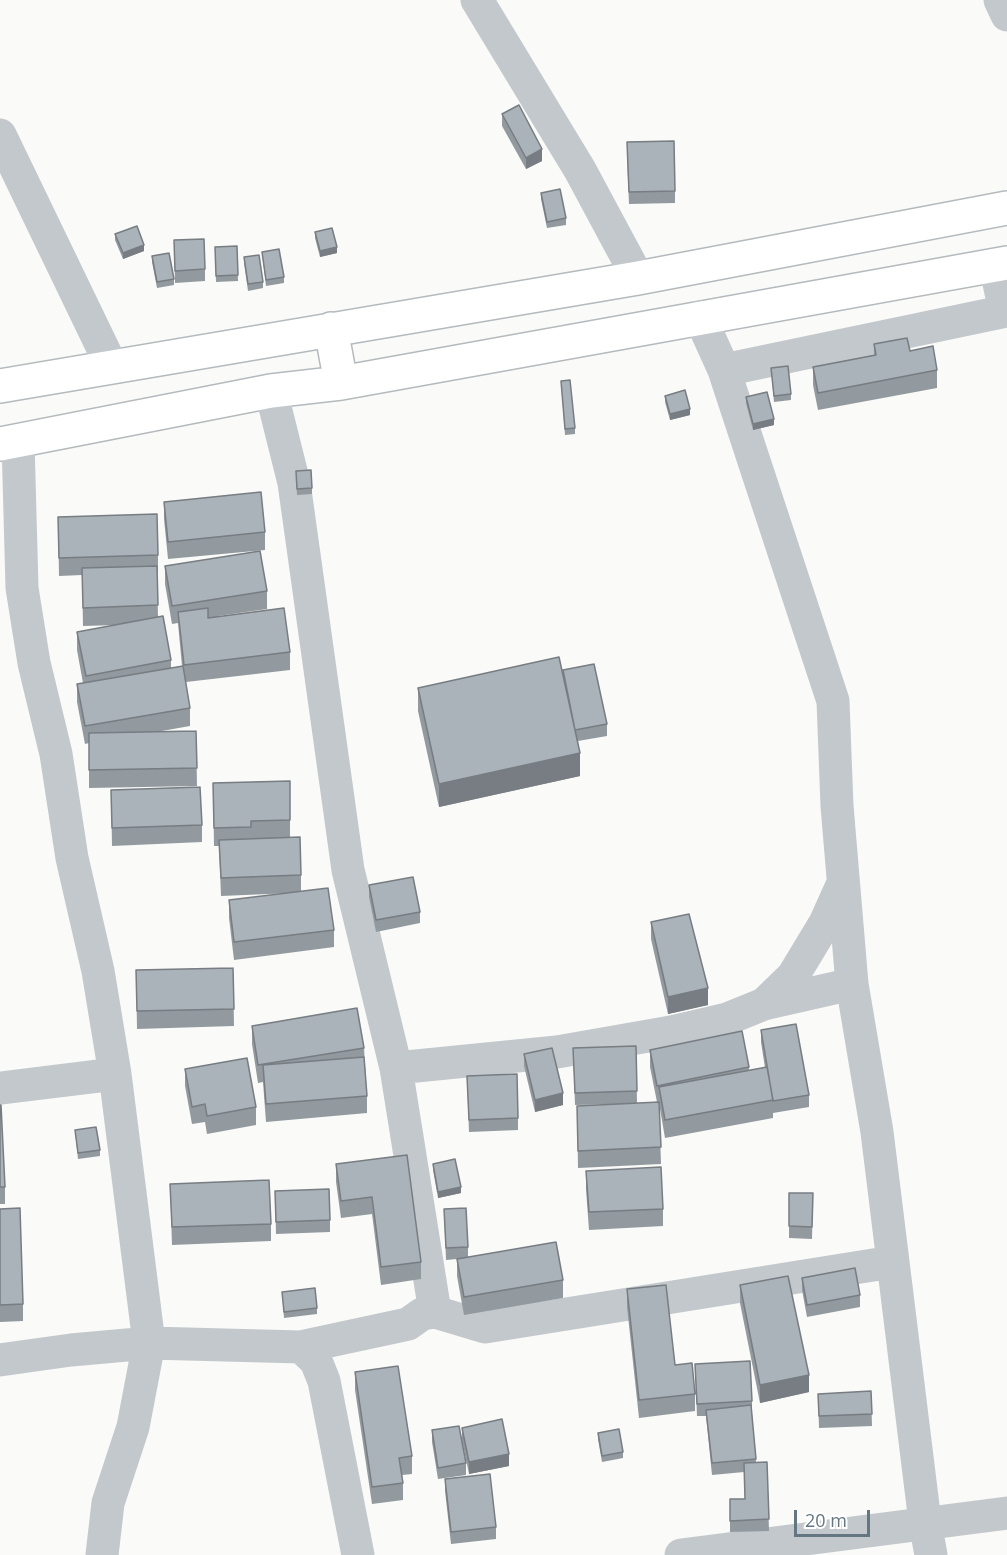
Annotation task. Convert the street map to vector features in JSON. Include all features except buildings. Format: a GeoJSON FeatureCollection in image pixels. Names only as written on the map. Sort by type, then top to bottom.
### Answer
{"type":"FeatureCollection","features":[{"type":"Feature","properties":{"kind":"main road"},"geometry":{"type":"LineString","coordinates":[[0,386],[111,365],[638,278],[1007,208]]}},
{"type":"Feature","properties":{"kind":"main road"},"geometry":{"type":"LineString","coordinates":[[9,443],[272,391],[341,382],[1001,264]]}},
{"type":"Feature","properties":{"kind":"main road"},"geometry":{"type":"LineString","coordinates":[[331,329],[341,382]]}},
{"type":"Feature","properties":{"kind":"street"},"geometry":{"type":"LineString","coordinates":[[477,0],[580,170],[638,278]]}},
{"type":"Feature","properties":{"kind":"street"},"geometry":{"type":"LineString","coordinates":[[999,0],[1007,15]]}},
{"type":"Feature","properties":{"kind":"street"},"geometry":{"type":"LineString","coordinates":[[0,135],[111,365]]}},
{"type":"Feature","properties":{"kind":"street"},"geometry":{"type":"LineString","coordinates":[[724,370],[1006,311],[1001,264]]}},
{"type":"Feature","properties":{"kind":"street"},"geometry":{"type":"LineString","coordinates":[[700,317],[724,370],[833,701],[843,882],[852,984],[877,1132],[931,1555]]}},
{"type":"Feature","properties":{"kind":"street"},"geometry":{"type":"LineString","coordinates":[[272,391],[294,483],[348,870],[396,1068],[435,1312]]}},
{"type":"Feature","properties":{"kind":"street"},"geometry":{"type":"LineString","coordinates":[[9,443],[22,588],[34,663],[56,754],[72,858],[98,971],[115,1074],[149,1343],[133,1427],[108,1503],[102,1555]]}},
{"type":"Feature","properties":{"kind":"street"},"geometry":{"type":"LineString","coordinates":[[764,1004],[793,976],[825,923],[843,882]]}},
{"type":"Feature","properties":{"kind":"street"},"geometry":{"type":"LineString","coordinates":[[396,1068],[557,1053],[613,1043],[727,1019],[764,1004],[852,984]]}},
{"type":"Feature","properties":{"kind":"street"},"geometry":{"type":"LineString","coordinates":[[0,1088],[115,1074]]}},
{"type":"Feature","properties":{"kind":"street"},"geometry":{"type":"LineString","coordinates":[[0,1360],[71,1350],[149,1343],[301,1347],[408,1324],[422,1314],[435,1312],[485,1327],[892,1262]]}},
{"type":"Feature","properties":{"kind":"street"},"geometry":{"type":"LineString","coordinates":[[301,1347],[316,1360],[324,1381],[358,1555]]}},
{"type":"Feature","properties":{"kind":"street"},"geometry":{"type":"LineString","coordinates":[[681,1555],[1007,1513]]}}]}
